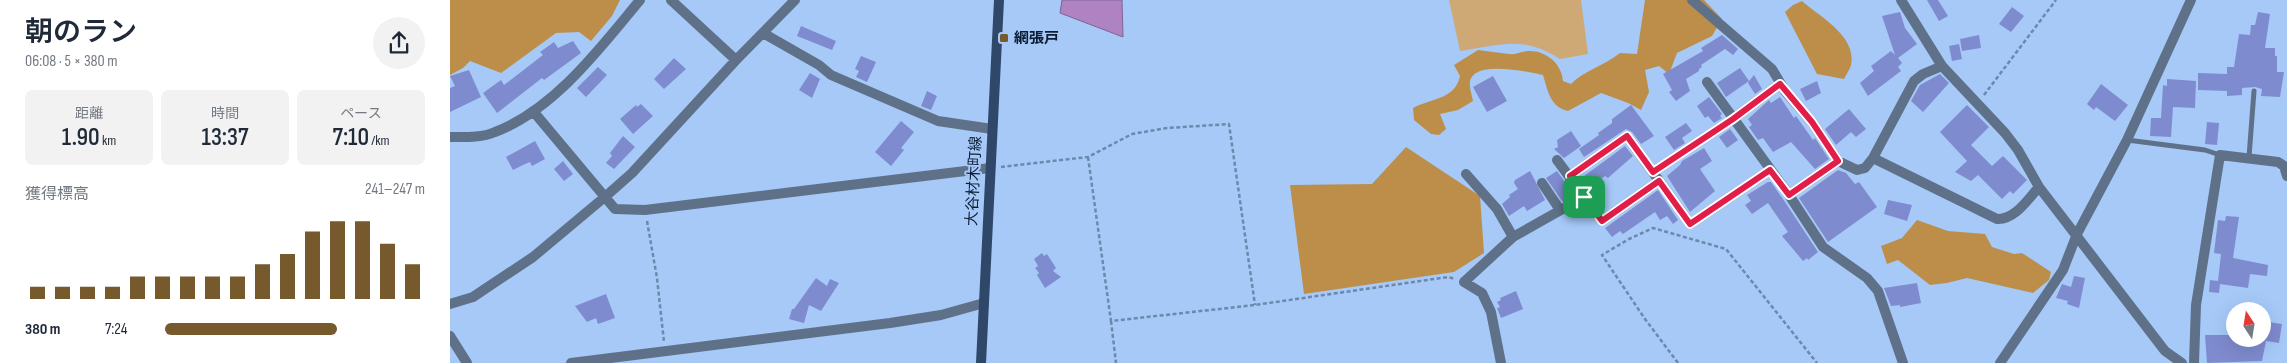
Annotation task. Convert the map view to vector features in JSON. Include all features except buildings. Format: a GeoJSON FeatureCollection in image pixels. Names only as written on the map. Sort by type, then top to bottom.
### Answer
{"type":"FeatureCollection","features":[{"type":"Feature","properties":{"kind":"main road","name":"大谷材木町線"},"geometry":{"type":"LineString","coordinates":[[981,363],[999,0]]}},
{"type":"Feature","properties":{"kind":"street"},"geometry":{"type":"LineString","coordinates":[[450,138],[477,136],[495,132],[533,111],[560,89],[594,55],[640,0]]}},
{"type":"Feature","properties":{"kind":"street"},"geometry":{"type":"LineString","coordinates":[[671,0],[736,60]]}},
{"type":"Feature","properties":{"kind":"street"},"geometry":{"type":"LineString","coordinates":[[450,304],[473,297],[534,257],[606,196],[632,173],[736,60],[795,0]]}},
{"type":"Feature","properties":{"kind":"street"},"geometry":{"type":"LineString","coordinates":[[1692,0],[1772,69],[1780,84],[1812,122],[1838,161],[1857,170],[1865,168],[1872,158],[1914,81],[1923,74],[1942,66]]}},
{"type":"Feature","properties":{"kind":"street"},"geometry":{"type":"LineString","coordinates":[[1901,0],[1942,66],[1978,102],[2018,150],[2039,187],[2165,351],[2182,363]]}},
{"type":"Feature","properties":{"kind":"street"},"geometry":{"type":"LineString","coordinates":[[2000,363],[2063,270],[2077,234],[2127,140],[2191,0]]}},
{"type":"Feature","properties":{"kind":"street"},"geometry":{"type":"LineString","coordinates":[[763,33],[831,75],[938,121],[992,129]]}},
{"type":"Feature","properties":{"kind":"street"},"geometry":{"type":"LineString","coordinates":[[1707,82],[1789,195],[1822,247],[1867,278],[1878,291],[1903,363]]}},
{"type":"Feature","properties":{"kind":"street"},"geometry":{"type":"LineString","coordinates":[[1653,172],[1733,119],[1780,84]]}},
{"type":"Feature","properties":{"kind":"street"},"geometry":{"type":"LineString","coordinates":[[533,111],[606,196],[615,210],[645,210],[990,168]]}},
{"type":"Feature","properties":{"kind":"street"},"geometry":{"type":"LineString","coordinates":[[1570,176],[1627,136],[1690,224],[1770,170]]}},
{"type":"Feature","properties":{"kind":"street"},"geometry":{"type":"LineString","coordinates":[[2194,363],[2196,305],[2220,155],[2249,157],[2282,163],[2287,176]]}},
{"type":"Feature","properties":{"kind":"street"},"geometry":{"type":"LineString","coordinates":[[1872,158],[1997,219],[2008,218],[2013,215],[2039,187]]}},
{"type":"Feature","properties":{"kind":"street"},"geometry":{"type":"LineString","coordinates":[[1558,160],[1602,221],[1659,181]]}},
{"type":"Feature","properties":{"kind":"street"},"geometry":{"type":"LineString","coordinates":[[1789,195],[1838,161]]}},
{"type":"Feature","properties":{"kind":"street"},"geometry":{"type":"LineString","coordinates":[[1466,174],[1497,209],[1513,237]]}},
{"type":"Feature","properties":{"kind":"street"},"geometry":{"type":"LineString","coordinates":[[1542,182],[1560,210]]}},
{"type":"Feature","properties":{"kind":"street"},"geometry":{"type":"LineString","coordinates":[[1501,363],[1491,312],[1482,293],[1464,282],[1513,237],[1584,197]]}},
{"type":"Feature","properties":{"kind":"street"},"geometry":{"type":"LineString","coordinates":[[571,363],[941,316],[984,303]]}},
{"type":"Feature","properties":{"kind":"street"},"geometry":{"type":"LineString","coordinates":[[450,336],[467,363]]}},
{"type":"Feature","properties":{"kind":"lane"},"geometry":{"type":"LineString","coordinates":[[2249,157],[2254,91]]}},
{"type":"Feature","properties":{"kind":"lane"},"geometry":{"type":"LineString","coordinates":[[2127,140],[2206,150],[2220,155]]}},
{"type":"Feature","properties":{"kind":"path"},"geometry":{"type":"LineString","coordinates":[[1978,102],[2056,0]]}},
{"type":"Feature","properties":{"kind":"path"},"geometry":{"type":"LineString","coordinates":[[990,168],[1088,157],[1132,134],[1166,128],[1229,124],[1255,305]]}},
{"type":"Feature","properties":{"kind":"path"},"geometry":{"type":"LineString","coordinates":[[1088,157],[1116,363]]}},
{"type":"Feature","properties":{"kind":"path"},"geometry":{"type":"LineString","coordinates":[[645,210],[657,278],[665,350]]}},
{"type":"Feature","properties":{"kind":"path"},"geometry":{"type":"LineString","coordinates":[[1678,363],[1645,319],[1602,255],[1629,238],[1652,228],[1726,249],[1817,363]]}},
{"type":"Feature","properties":{"kind":"path"},"geometry":{"type":"LineString","coordinates":[[1111,320],[1255,305],[1448,277],[1464,282]]}},
{"type":"Feature","properties":{"kind":"shaded area"},"geometry":{"type":"Polygon","coordinates":[[[450,0],[620,0],[612,16],[591,41],[579,32],[556,33],[501,73],[470,61],[463,68],[450,75],[450,0]]]}},
{"type":"Feature","properties":{"kind":"shaded area"},"geometry":{"type":"Polygon","coordinates":[[[1062,0],[1122,0],[1123,37],[1060,13],[1062,0]]]}},
{"type":"Feature","properties":{"kind":"shaded area"},"geometry":{"type":"Polygon","coordinates":[[[1449,0],[1581,0],[1588,54],[1560,59],[1534,47],[1522,44],[1460,51],[1449,0]]]}},
{"type":"Feature","properties":{"kind":"shaded area"},"geometry":{"type":"Polygon","coordinates":[[[1645,0],[1704,0],[1722,19],[1712,36],[1677,53],[1669,74],[1659,66],[1645,70],[1649,92],[1641,110],[1601,93],[1568,111],[1553,102],[1543,75],[1515,70],[1491,69],[1473,75],[1470,89],[1473,101],[1458,110],[1440,114],[1446,129],[1439,135],[1431,134],[1414,120],[1413,108],[1448,94],[1453,90],[1460,76],[1454,65],[1478,50],[1511,54],[1528,51],[1541,53],[1552,59],[1560,69],[1563,81],[1571,84],[1576,79],[1620,53],[1637,54],[1645,0]]]}},
{"type":"Feature","properties":{"kind":"shaded area"},"geometry":{"type":"Polygon","coordinates":[[[1802,1],[1835,28],[1848,45],[1851,65],[1844,79],[1817,74],[1785,12],[1793,5],[1802,1]]]}},
{"type":"Feature","properties":{"kind":"shaded area"},"geometry":{"type":"Polygon","coordinates":[[[1406,147],[1480,196],[1484,253],[1454,272],[1304,294],[1290,185],[1372,184],[1406,147]]]}},
{"type":"Feature","properties":{"kind":"shaded area"},"geometry":{"type":"Polygon","coordinates":[[[1917,220],[1948,231],[1985,234],[1992,247],[2014,254],[2022,253],[2051,272],[2049,280],[2033,293],[1967,278],[1930,285],[1898,260],[1887,264],[1881,246],[1902,238],[1917,220]]]}},
{"type":"Feature","properties":{"kind":"place","name":"網張戸"},"geometry":{"type":"Point","coordinates":[1004,38]}},
{"type":"Feature","properties":{"kind":"route"},"geometry":{"type":"LineString","coordinates":[[1780,84],[1812,122],[1838,161],[1789,195],[1770,170],[1690,224],[1659,181],[1602,221],[1584,197],[1570,176],[1627,136],[1653,172],[1733,119],[1780,84]]}}]}
